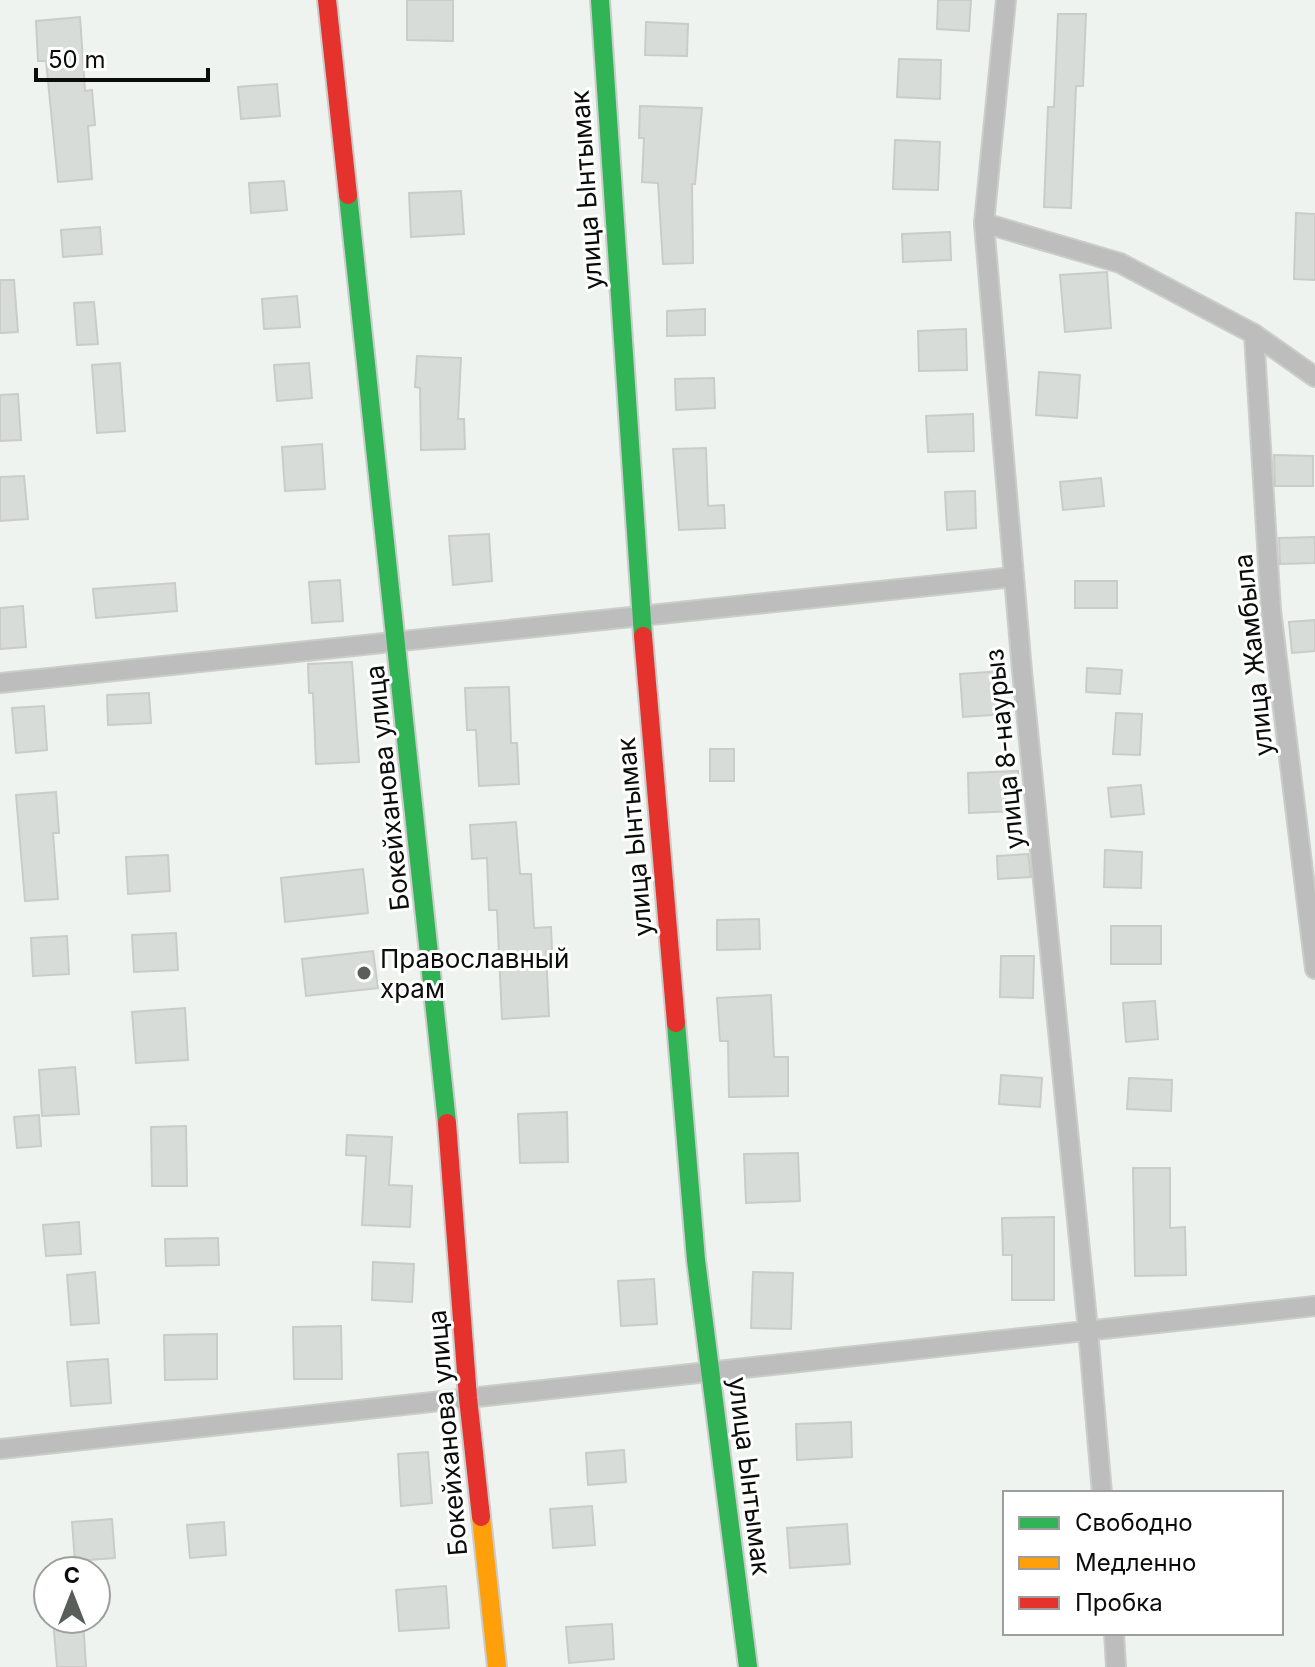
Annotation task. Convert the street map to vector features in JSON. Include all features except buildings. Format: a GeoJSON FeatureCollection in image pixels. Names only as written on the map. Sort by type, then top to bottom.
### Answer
{"type":"FeatureCollection","features":[{"type":"Feature","properties":{"kind":"street","name":"Бокейханова улица"},"geometry":{"type":"LineString","coordinates":[[327,0],[443,1066],[468,1398],[497,1667]]}},
{"type":"Feature","properties":{"kind":"street","name":"улица Ынтымак"},"geometry":{"type":"LineString","coordinates":[[600,0],[641,615],[696,1260],[748,1667]]}},
{"type":"Feature","properties":{"kind":"street","name":"улица 8-наурыз"},"geometry":{"type":"LineString","coordinates":[[1006,0],[984,223],[1014,577],[1102,1491]]}},
{"type":"Feature","properties":{"kind":"street"},"geometry":{"type":"LineString","coordinates":[[984,223],[1120,263],[1254,334],[1315,377]]}},
{"type":"Feature","properties":{"kind":"street","name":"улица Жамбыла"},"geometry":{"type":"LineString","coordinates":[[1254,334],[1271,610],[1315,969]]}},
{"type":"Feature","properties":{"kind":"street"},"geometry":{"type":"LineString","coordinates":[[0,683],[397,639],[1014,577]]}},
{"type":"Feature","properties":{"kind":"street"},"geometry":{"type":"LineString","coordinates":[[0,1449],[1315,1306]]}},
{"type":"Feature","properties":{"kind":"street"},"geometry":{"type":"LineString","coordinates":[[1114,1635],[1116,1667]]}},
{"type":"Feature","properties":{"kind":"traffic: fast"},"geometry":{"type":"LineString","coordinates":[[600,0],[643,636]]}},
{"type":"Feature","properties":{"kind":"traffic: fast"},"geometry":{"type":"LineString","coordinates":[[348,195],[447,1123]]}},
{"type":"Feature","properties":{"kind":"traffic: fast"},"geometry":{"type":"LineString","coordinates":[[676,1023],[696,1260],[748,1667]]}},
{"type":"Feature","properties":{"kind":"traffic: slow"},"geometry":{"type":"LineString","coordinates":[[481,1517],[497,1667]]}},
{"type":"Feature","properties":{"kind":"traffic: jam"},"geometry":{"type":"LineString","coordinates":[[327,0],[348,195]]}},
{"type":"Feature","properties":{"kind":"traffic: jam"},"geometry":{"type":"LineString","coordinates":[[643,636],[676,1023]]}},
{"type":"Feature","properties":{"kind":"traffic: jam"},"geometry":{"type":"LineString","coordinates":[[447,1123],[468,1398],[481,1517]]}},
{"type":"Feature","properties":{"kind":"place","name":"Православный храм"},"geometry":{"type":"Point","coordinates":[364,973]}}]}
